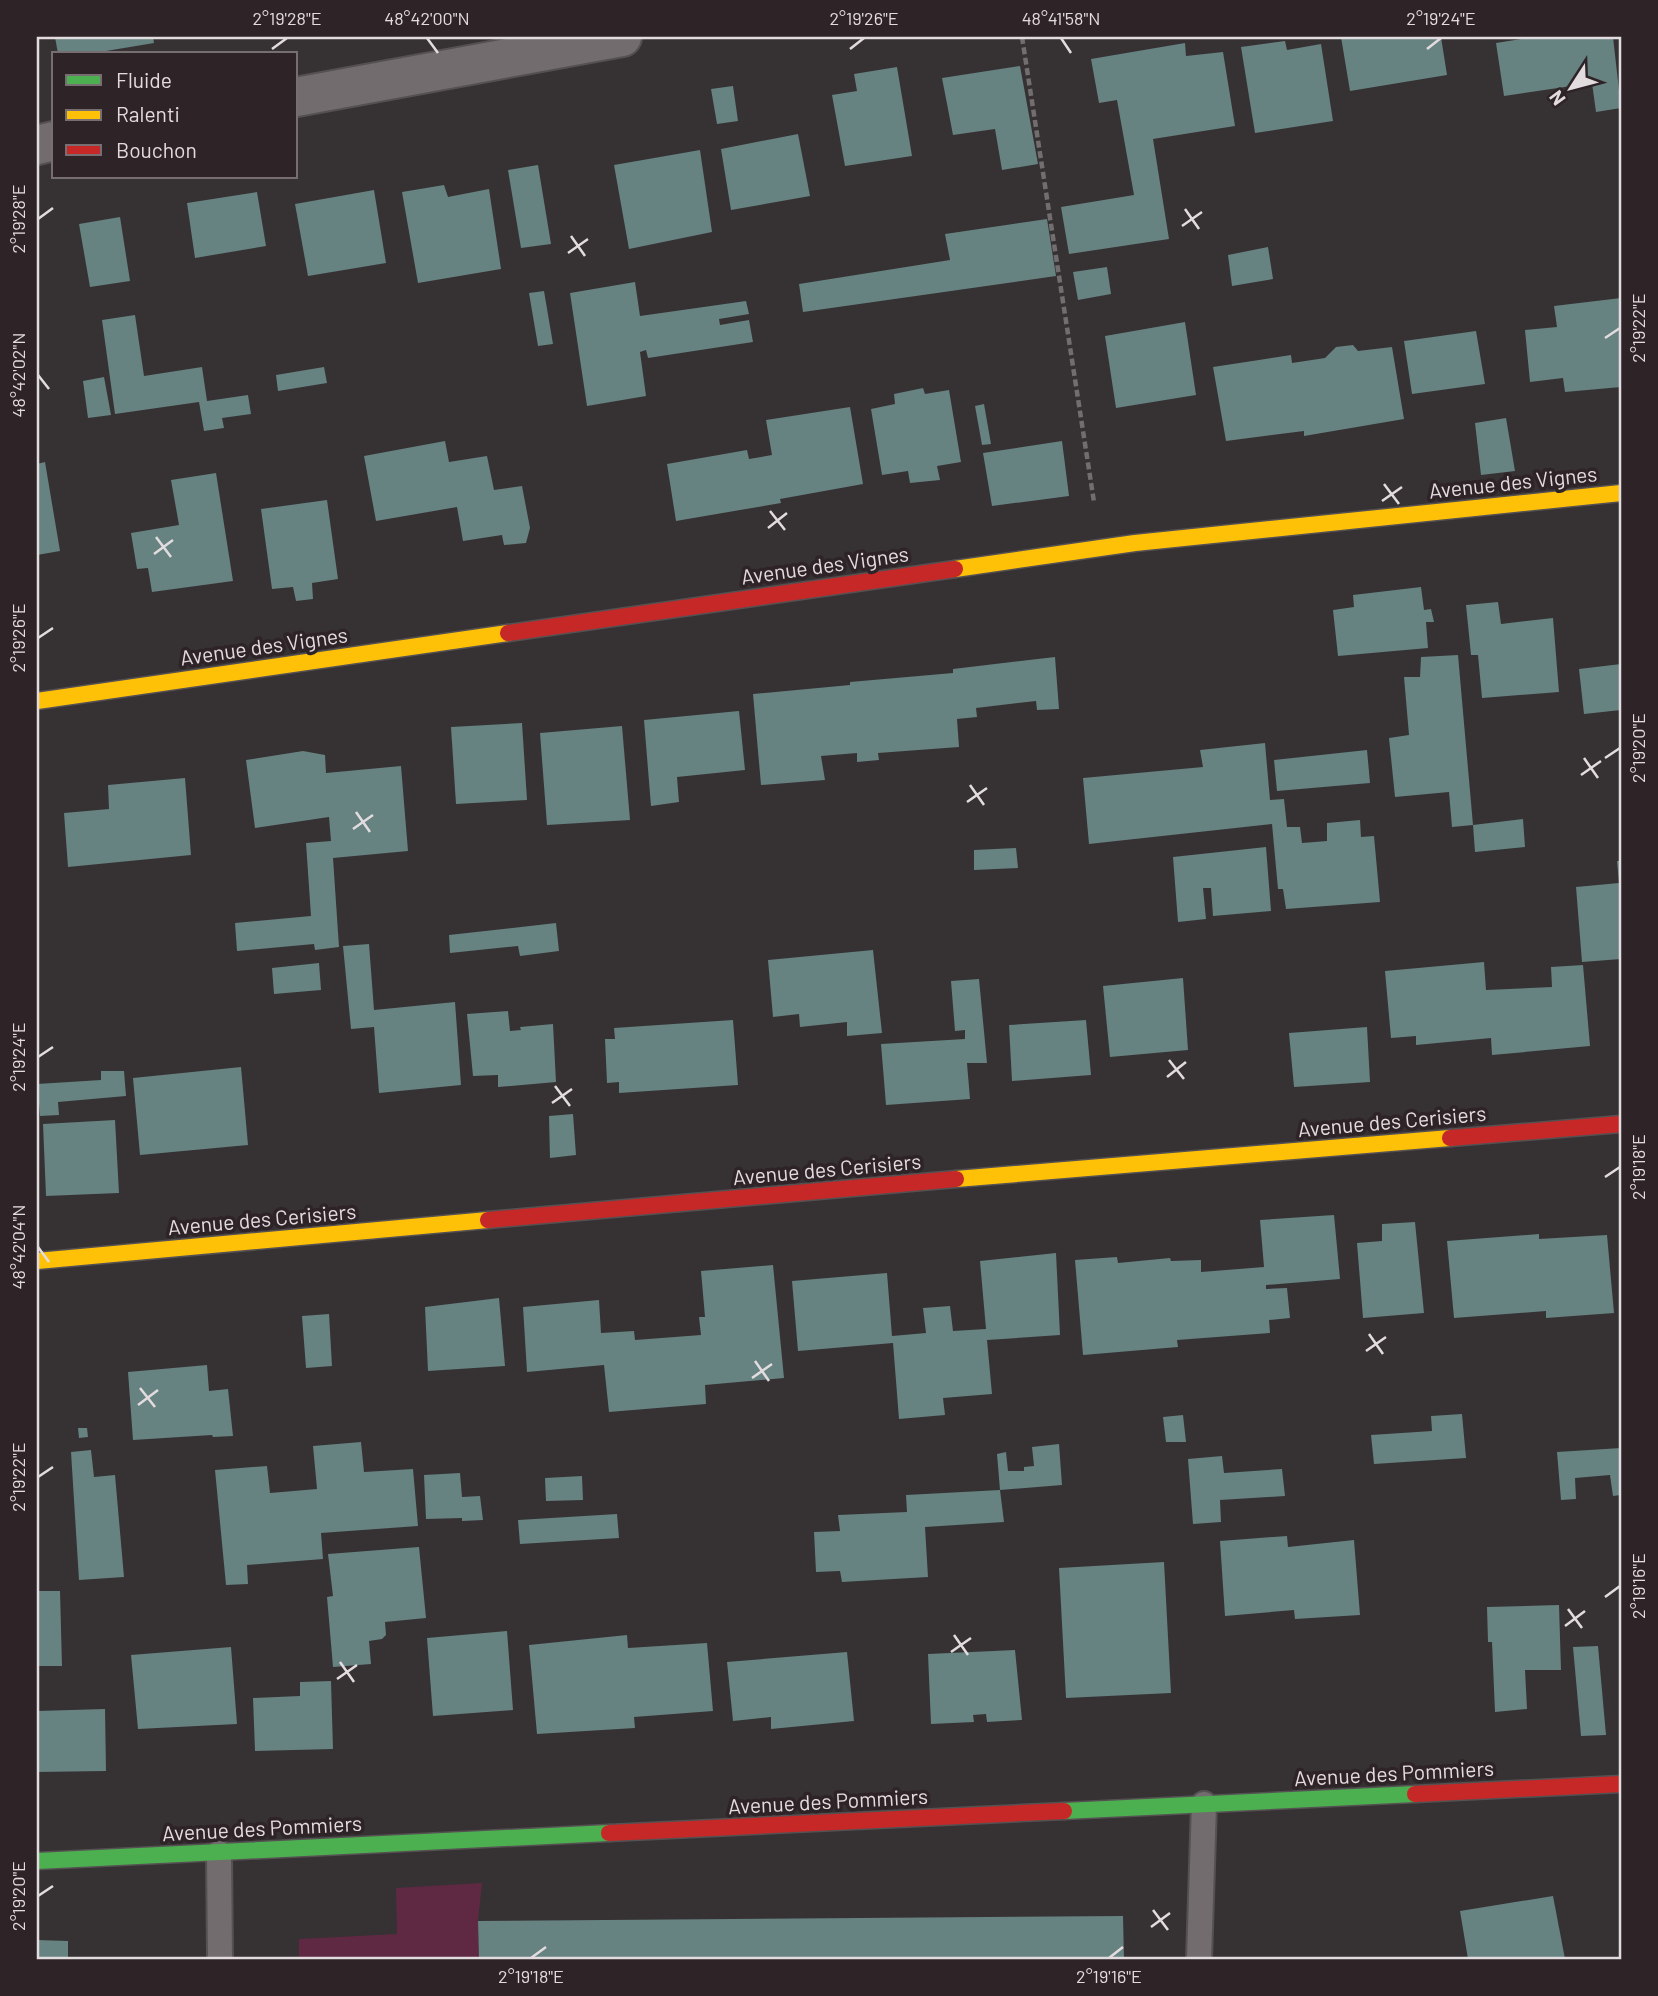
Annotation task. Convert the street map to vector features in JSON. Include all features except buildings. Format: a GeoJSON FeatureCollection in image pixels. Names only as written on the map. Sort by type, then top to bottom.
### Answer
{"type":"FeatureCollection","features":[{"type":"Feature","properties":{"kind":"street"},"geometry":{"type":"LineString","coordinates":[[298,97],[622,37]]}},
{"type":"Feature","properties":{"kind":"street","name":"Avenue des Vignes"},"geometry":{"type":"LineString","coordinates":[[37,701],[1101,548],[1621,493]]}},
{"type":"Feature","properties":{"kind":"street","name":"Avenue des Cerisiers"},"geometry":{"type":"LineString","coordinates":[[37,1261],[820,1191],[1621,1124]]}},
{"type":"Feature","properties":{"kind":"street","name":"Avenue des Pommiers"},"geometry":{"type":"LineString","coordinates":[[37,1861],[1621,1784]]}},
{"type":"Feature","properties":{"kind":"lane"},"geometry":{"type":"LineString","coordinates":[[1199,1959],[1204,1804]]}},
{"type":"Feature","properties":{"kind":"lane"},"geometry":{"type":"LineString","coordinates":[[219,1853],[220,1959]]}},
{"type":"Feature","properties":{"kind":"path"},"geometry":{"type":"LineString","coordinates":[[1021,37],[1101,548]]}},
{"type":"Feature","properties":{"kind":"shaded area"},"geometry":{"type":"Polygon","coordinates":[[[482,1883],[478,1921],[479,1959],[299,1959],[299,1939],[397,1934],[396,1888],[482,1883]]]}},
{"type":"Feature","properties":{"kind":"traffic: fast"},"geometry":{"type":"LineString","coordinates":[[1064,1811],[1415,1794]]}},
{"type":"Feature","properties":{"kind":"traffic: fast"},"geometry":{"type":"LineString","coordinates":[[37,1861],[609,1833]]}},
{"type":"Feature","properties":{"kind":"traffic: slow"},"geometry":{"type":"LineString","coordinates":[[955,569],[1135,543],[1621,493]]}},
{"type":"Feature","properties":{"kind":"traffic: slow"},"geometry":{"type":"LineString","coordinates":[[37,701],[508,633]]}},
{"type":"Feature","properties":{"kind":"traffic: slow"},"geometry":{"type":"LineString","coordinates":[[956,1179],[1450,1138]]}},
{"type":"Feature","properties":{"kind":"traffic: slow"},"geometry":{"type":"LineString","coordinates":[[37,1261],[488,1220]]}},
{"type":"Feature","properties":{"kind":"traffic: jam"},"geometry":{"type":"LineString","coordinates":[[508,633],[955,569]]}},
{"type":"Feature","properties":{"kind":"traffic: jam"},"geometry":{"type":"LineString","coordinates":[[1450,1138],[1621,1124]]}},
{"type":"Feature","properties":{"kind":"traffic: jam"},"geometry":{"type":"LineString","coordinates":[[488,1220],[956,1179]]}},
{"type":"Feature","properties":{"kind":"traffic: jam"},"geometry":{"type":"LineString","coordinates":[[1415,1794],[1621,1784]]}},
{"type":"Feature","properties":{"kind":"traffic: jam"},"geometry":{"type":"LineString","coordinates":[[609,1833],[1064,1811]]}}]}
